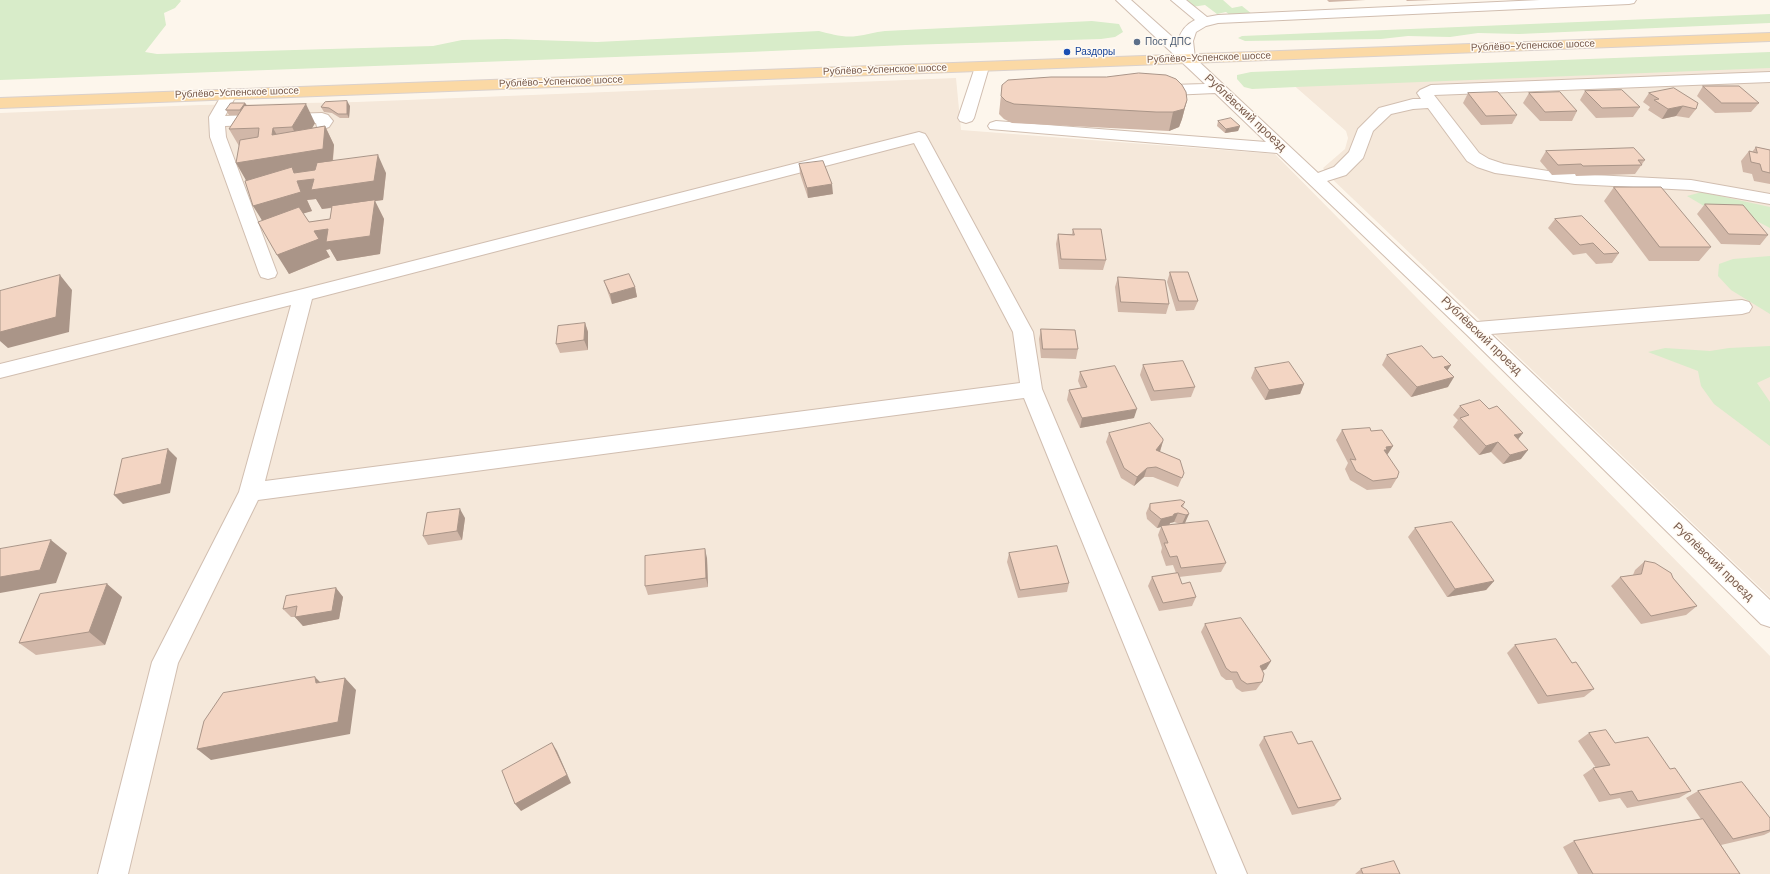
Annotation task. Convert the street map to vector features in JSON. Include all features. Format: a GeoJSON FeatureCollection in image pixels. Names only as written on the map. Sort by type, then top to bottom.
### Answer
{"type":"FeatureCollection","features":[{"type":"Feature","properties":{"kind":"main road","name":"Рублёво-Успенское шоссе"},"geometry":{"type":"LineString","coordinates":[[0,103],[1770,37]]}},
{"type":"Feature","properties":{"kind":"street","name":"Рублёвский проезд"},"geometry":{"type":"LineString","coordinates":[[1123,0],[1219,88],[1474,329],[1770,616]]}},
{"type":"Feature","properties":{"kind":"street"},"geometry":{"type":"LineString","coordinates":[[1178,0],[1204,21]]}},
{"type":"Feature","properties":{"kind":"street"},"geometry":{"type":"LineString","coordinates":[[1188,59],[1184,47],[1185,36],[1192,26],[1204,21],[1218,19],[1267,17],[1399,5],[1629,0]]}},
{"type":"Feature","properties":{"kind":"street"},"geometry":{"type":"LineString","coordinates":[[1251,4],[1267,17]]}},
{"type":"Feature","properties":{"kind":"street"},"geometry":{"type":"LineString","coordinates":[[966,118],[982,67]]}},
{"type":"Feature","properties":{"kind":"street"},"geometry":{"type":"LineString","coordinates":[[1770,77],[1431,90],[1425,93],[1431,103],[1473,156],[1483,163],[1501,169],[1575,179],[1691,185],[1770,199]]}},
{"type":"Feature","properties":{"kind":"street"},"geometry":{"type":"LineString","coordinates":[[1138,86],[1154,86],[1171,90],[1219,88]]}},
{"type":"Feature","properties":{"kind":"street"},"geometry":{"type":"LineString","coordinates":[[229,94],[217,117],[218,137],[268,273]]}},
{"type":"Feature","properties":{"kind":"street"},"geometry":{"type":"LineString","coordinates":[[1315,179],[1340,171],[1357,154],[1366,129],[1385,111],[1399,106],[1431,103]]}},
{"type":"Feature","properties":{"kind":"street"},"geometry":{"type":"LineString","coordinates":[[217,121],[322,118],[325,121],[323,124]]}},
{"type":"Feature","properties":{"kind":"street"},"geometry":{"type":"LineString","coordinates":[[996,126],[1282,148]]}},
{"type":"Feature","properties":{"kind":"street"},"geometry":{"type":"LineString","coordinates":[[0,371],[919,137],[1023,332],[1031,389],[1232,874]]}},
{"type":"Feature","properties":{"kind":"street"},"geometry":{"type":"LineString","coordinates":[[113,874],[165,662],[251,492],[303,295]]}},
{"type":"Feature","properties":{"kind":"street"},"geometry":{"type":"LineString","coordinates":[[1474,329],[1742,308]]}},
{"type":"Feature","properties":{"kind":"street"},"geometry":{"type":"LineString","coordinates":[[251,492],[1031,389]]}},
{"type":"Feature","properties":{"kind":"shaded area"},"geometry":{"type":"Polygon","coordinates":[[[1770,62],[1770,597],[1329,176],[1323,168],[1345,149],[1348,138],[1346,131],[1290,82],[1770,62]]]}},
{"type":"Feature","properties":{"kind":"shaded area"},"geometry":{"type":"Polygon","coordinates":[[[956,78],[961,130],[1275,154],[1770,656],[1770,874],[0,874],[0,113],[200,105],[357,102],[956,78]]]}},
{"type":"Feature","properties":{"kind":"green space"},"geometry":{"type":"Polygon","coordinates":[[[0,0],[180,0],[181,1],[175,8],[164,13],[166,25],[145,52],[157,54],[433,46],[462,40],[506,39],[597,42],[819,31],[838,35],[860,36],[885,31],[1092,21],[1119,24],[1123,32],[1115,37],[1101,39],[906,45],[0,80],[0,0]]]}},
{"type":"Feature","properties":{"kind":"green space"},"geometry":{"type":"Polygon","coordinates":[[[1183,0],[1223,0],[1232,8],[1242,6],[1252,14],[1231,16],[1226,12],[1217,14],[1205,5],[1192,7],[1183,0]]]}},
{"type":"Feature","properties":{"kind":"green space"},"geometry":{"type":"Polygon","coordinates":[[[1770,14],[1770,23],[1519,34],[1478,33],[1450,37],[1408,36],[1381,39],[1245,41],[1238,38],[1242,36],[1770,14]]]}},
{"type":"Feature","properties":{"kind":"green space"},"geometry":{"type":"Polygon","coordinates":[[[1770,52],[1770,68],[1252,89],[1244,87],[1237,79],[1237,75],[1251,72],[1770,52]]]}},
{"type":"Feature","properties":{"kind":"green space"},"geometry":{"type":"Polygon","coordinates":[[[1702,192],[1770,207],[1770,228],[1749,217],[1704,206],[1687,196],[1702,192]]]}},
{"type":"Feature","properties":{"kind":"green space"},"geometry":{"type":"Polygon","coordinates":[[[1770,256],[1770,314],[1731,290],[1718,276],[1719,264],[1733,259],[1770,256]]]}},
{"type":"Feature","properties":{"kind":"green space"},"geometry":{"type":"Polygon","coordinates":[[[1770,346],[1770,377],[1757,383],[1770,402],[1770,446],[1714,404],[1701,386],[1698,371],[1648,352],[1665,348],[1710,351],[1729,348],[1770,346]]]}},
{"type":"Feature","properties":{"kind":"building"},"geometry":{"type":"Polygon","coordinates":[[[1139,73],[1166,75],[1176,79],[1186,92],[1187,100],[1184,109],[1173,112],[1156,112],[1014,104],[1006,101],[1001,96],[1002,85],[1008,80],[1051,77],[1106,77],[1139,73]]]}},
{"type":"Feature","properties":{"kind":"building"},"geometry":{"type":"Polygon","coordinates":[[[1703,86],[1739,86],[1759,103],[1722,103],[1703,86]]]}},
{"type":"Feature","properties":{"kind":"building"},"geometry":{"type":"Polygon","coordinates":[[[1674,88],[1698,103],[1696,109],[1683,106],[1668,109],[1654,100],[1659,99],[1649,93],[1674,88]]]}},
{"type":"Feature","properties":{"kind":"building"},"geometry":{"type":"Polygon","coordinates":[[[1622,90],[1640,107],[1602,108],[1585,91],[1622,90]]]}},
{"type":"Feature","properties":{"kind":"building"},"geometry":{"type":"Polygon","coordinates":[[[1498,92],[1517,115],[1486,116],[1468,93],[1498,92]]]}},
{"type":"Feature","properties":{"kind":"building"},"geometry":{"type":"Polygon","coordinates":[[[1560,92],[1577,111],[1545,112],[1529,93],[1560,92]]]}},
{"type":"Feature","properties":{"kind":"building"},"geometry":{"type":"Polygon","coordinates":[[[347,101],[347,114],[338,114],[329,108],[321,107],[325,102],[347,101]]]}},
{"type":"Feature","properties":{"kind":"building"},"geometry":{"type":"Polygon","coordinates":[[[231,103],[245,103],[240,110],[226,110],[231,103]]]}},
{"type":"Feature","properties":{"kind":"building"},"geometry":{"type":"Polygon","coordinates":[[[306,104],[292,127],[273,128],[272,135],[325,126],[323,149],[236,163],[240,140],[258,137],[259,128],[229,129],[244,106],[306,104]]]}},
{"type":"Feature","properties":{"kind":"building"},"geometry":{"type":"Polygon","coordinates":[[[1231,118],[1240,126],[1226,129],[1218,121],[1231,118]]]}},
{"type":"Feature","properties":{"kind":"building"},"geometry":{"type":"Polygon","coordinates":[[[1756,147],[1770,150],[1770,173],[1762,171],[1760,164],[1751,162],[1749,151],[1757,153],[1756,147]]]}},
{"type":"Feature","properties":{"kind":"building"},"geometry":{"type":"Polygon","coordinates":[[[1634,148],[1645,160],[1638,160],[1642,165],[1558,165],[1546,151],[1634,148]]]}},
{"type":"Feature","properties":{"kind":"building"},"geometry":{"type":"Polygon","coordinates":[[[378,155],[374,181],[311,190],[314,179],[297,181],[301,192],[253,206],[245,181],[292,167],[294,173],[315,170],[317,163],[378,155]]]}},
{"type":"Feature","properties":{"kind":"building"},"geometry":{"type":"Polygon","coordinates":[[[823,161],[832,184],[807,188],[799,164],[823,161]]]}},
{"type":"Feature","properties":{"kind":"building"},"geometry":{"type":"Polygon","coordinates":[[[1614,187],[1661,187],[1711,247],[1660,247],[1614,187]]]}},
{"type":"Feature","properties":{"kind":"building"},"geometry":{"type":"Polygon","coordinates":[[[375,200],[370,236],[326,242],[328,229],[314,231],[319,239],[277,255],[258,222],[299,207],[309,222],[330,219],[332,206],[375,200]]]}},
{"type":"Feature","properties":{"kind":"building"},"geometry":{"type":"Polygon","coordinates":[[[1705,204],[1743,205],[1768,235],[1729,234],[1705,204]]]}},
{"type":"Feature","properties":{"kind":"building"},"geometry":{"type":"Polygon","coordinates":[[[1582,216],[1619,253],[1604,254],[1593,243],[1580,245],[1555,219],[1582,216]]]}},
{"type":"Feature","properties":{"kind":"building"},"geometry":{"type":"Polygon","coordinates":[[[1073,229],[1101,229],[1106,260],[1061,259],[1058,234],[1074,235],[1073,229]]]}},
{"type":"Feature","properties":{"kind":"building"},"geometry":{"type":"Polygon","coordinates":[[[1170,272],[1188,272],[1198,301],[1179,301],[1170,272]]]}},
{"type":"Feature","properties":{"kind":"building"},"geometry":{"type":"Polygon","coordinates":[[[629,274],[635,287],[610,294],[604,281],[629,274]]]}},
{"type":"Feature","properties":{"kind":"building"},"geometry":{"type":"Polygon","coordinates":[[[60,275],[56,317],[0,332],[0,291],[60,275]]]}},
{"type":"Feature","properties":{"kind":"building"},"geometry":{"type":"Polygon","coordinates":[[[1118,277],[1165,280],[1169,304],[1121,302],[1118,277]]]}},
{"type":"Feature","properties":{"kind":"building"},"geometry":{"type":"Polygon","coordinates":[[[585,323],[584,340],[556,344],[558,326],[585,323]]]}},
{"type":"Feature","properties":{"kind":"building"},"geometry":{"type":"Polygon","coordinates":[[[1041,329],[1075,330],[1078,349],[1043,349],[1041,329]]]}},
{"type":"Feature","properties":{"kind":"building"},"geometry":{"type":"Polygon","coordinates":[[[1422,346],[1433,358],[1442,356],[1451,365],[1444,367],[1454,377],[1417,387],[1387,355],[1422,346]]]}},
{"type":"Feature","properties":{"kind":"building"},"geometry":{"type":"Polygon","coordinates":[[[1183,361],[1195,387],[1154,391],[1143,365],[1183,361]]]}},
{"type":"Feature","properties":{"kind":"building"},"geometry":{"type":"Polygon","coordinates":[[[1289,362],[1304,384],[1269,390],[1255,368],[1289,362]]]}},
{"type":"Feature","properties":{"kind":"building"},"geometry":{"type":"Polygon","coordinates":[[[1115,366],[1137,409],[1082,418],[1069,390],[1087,387],[1080,372],[1115,366]]]}},
{"type":"Feature","properties":{"kind":"building"},"geometry":{"type":"Polygon","coordinates":[[[1480,400],[1489,409],[1497,406],[1523,433],[1514,435],[1528,450],[1510,455],[1498,442],[1486,446],[1460,418],[1469,415],[1460,406],[1480,400]]]}},
{"type":"Feature","properties":{"kind":"building"},"geometry":{"type":"Polygon","coordinates":[[[1150,423],[1163,439],[1156,450],[1180,460],[1184,473],[1182,478],[1156,467],[1147,468],[1137,477],[1124,468],[1109,433],[1150,423]]]}},
{"type":"Feature","properties":{"kind":"building"},"geometry":{"type":"Polygon","coordinates":[[[1370,428],[1371,431],[1382,430],[1393,446],[1386,447],[1387,450],[1384,450],[1399,472],[1397,478],[1373,481],[1356,471],[1350,459],[1356,460],[1342,430],[1370,428]]]}},
{"type":"Feature","properties":{"kind":"building"},"geometry":{"type":"Polygon","coordinates":[[[168,449],[161,484],[114,495],[122,459],[168,449]]]}},
{"type":"Feature","properties":{"kind":"building"},"geometry":{"type":"Polygon","coordinates":[[[1181,500],[1185,502],[1181,506],[1187,510],[1189,514],[1186,515],[1178,513],[1161,519],[1150,510],[1150,504],[1181,500]]]}},
{"type":"Feature","properties":{"kind":"building"},"geometry":{"type":"Polygon","coordinates":[[[460,509],[457,531],[423,536],[427,513],[460,509]]]}},
{"type":"Feature","properties":{"kind":"building"},"geometry":{"type":"Polygon","coordinates":[[[1208,521],[1226,563],[1181,568],[1177,556],[1170,557],[1164,543],[1168,543],[1161,526],[1208,521]]]}},
{"type":"Feature","properties":{"kind":"building"},"geometry":{"type":"Polygon","coordinates":[[[1452,522],[1494,581],[1455,589],[1415,528],[1452,522]]]}},
{"type":"Feature","properties":{"kind":"building"},"geometry":{"type":"Polygon","coordinates":[[[51,540],[40,570],[0,577],[0,549],[51,540]]]}},
{"type":"Feature","properties":{"kind":"building"},"geometry":{"type":"Polygon","coordinates":[[[1057,546],[1069,583],[1020,590],[1009,553],[1057,546]]]}},
{"type":"Feature","properties":{"kind":"building"},"geometry":{"type":"Polygon","coordinates":[[[705,549],[706,578],[645,586],[645,556],[705,549]]]}},
{"type":"Feature","properties":{"kind":"building"},"geometry":{"type":"Polygon","coordinates":[[[1645,561],[1655,563],[1671,573],[1673,578],[1697,606],[1651,616],[1620,577],[1641,574],[1645,561]]]}},
{"type":"Feature","properties":{"kind":"building"},"geometry":{"type":"Polygon","coordinates":[[[1178,573],[1182,584],[1190,582],[1196,597],[1163,603],[1152,577],[1178,573]]]}},
{"type":"Feature","properties":{"kind":"building"},"geometry":{"type":"Polygon","coordinates":[[[107,584],[89,632],[19,643],[40,594],[107,584]]]}},
{"type":"Feature","properties":{"kind":"building"},"geometry":{"type":"Polygon","coordinates":[[[336,588],[332,611],[295,617],[297,606],[283,609],[286,596],[336,588]]]}},
{"type":"Feature","properties":{"kind":"building"},"geometry":{"type":"Polygon","coordinates":[[[1241,618],[1271,661],[1260,666],[1264,674],[1262,682],[1247,684],[1241,680],[1237,672],[1231,672],[1226,668],[1205,624],[1241,618]]]}},
{"type":"Feature","properties":{"kind":"building"},"geometry":{"type":"Polygon","coordinates":[[[1556,639],[1572,663],[1576,662],[1594,689],[1547,696],[1515,645],[1556,639]]]}},
{"type":"Feature","properties":{"kind":"building"},"geometry":{"type":"Polygon","coordinates":[[[315,677],[316,683],[345,678],[338,722],[197,749],[204,721],[223,693],[315,677]]]}},
{"type":"Feature","properties":{"kind":"building"},"geometry":{"type":"Polygon","coordinates":[[[1606,730],[1615,743],[1648,737],[1670,769],[1675,768],[1691,791],[1638,801],[1632,791],[1610,795],[1593,768],[1610,765],[1589,733],[1606,730]]]}},
{"type":"Feature","properties":{"kind":"building"},"geometry":{"type":"Polygon","coordinates":[[[1292,732],[1298,744],[1312,741],[1341,799],[1298,808],[1264,737],[1292,732]]]}},
{"type":"Feature","properties":{"kind":"building"},"geometry":{"type":"Polygon","coordinates":[[[552,743],[567,775],[515,804],[502,771],[552,743]]]}},
{"type":"Feature","properties":{"kind":"building"},"geometry":{"type":"Polygon","coordinates":[[[1742,782],[1770,818],[1770,830],[1733,839],[1698,791],[1742,782]]]}},
{"type":"Feature","properties":{"kind":"building"},"geometry":{"type":"Polygon","coordinates":[[[1703,819],[1740,874],[1593,874],[1574,841],[1703,819]]]}},
{"type":"Feature","properties":{"kind":"building"},"geometry":{"type":"Polygon","coordinates":[[[1394,861],[1400,874],[1363,874],[1361,869],[1394,861]]]}},
{"type":"Feature","properties":{"kind":"place","name":"Пост ДПС"},"geometry":{"type":"Point","coordinates":[1137,42]}},
{"type":"Feature","properties":{"kind":"place","name":"Раздоры"},"geometry":{"type":"Point","coordinates":[1067,52]}}]}
